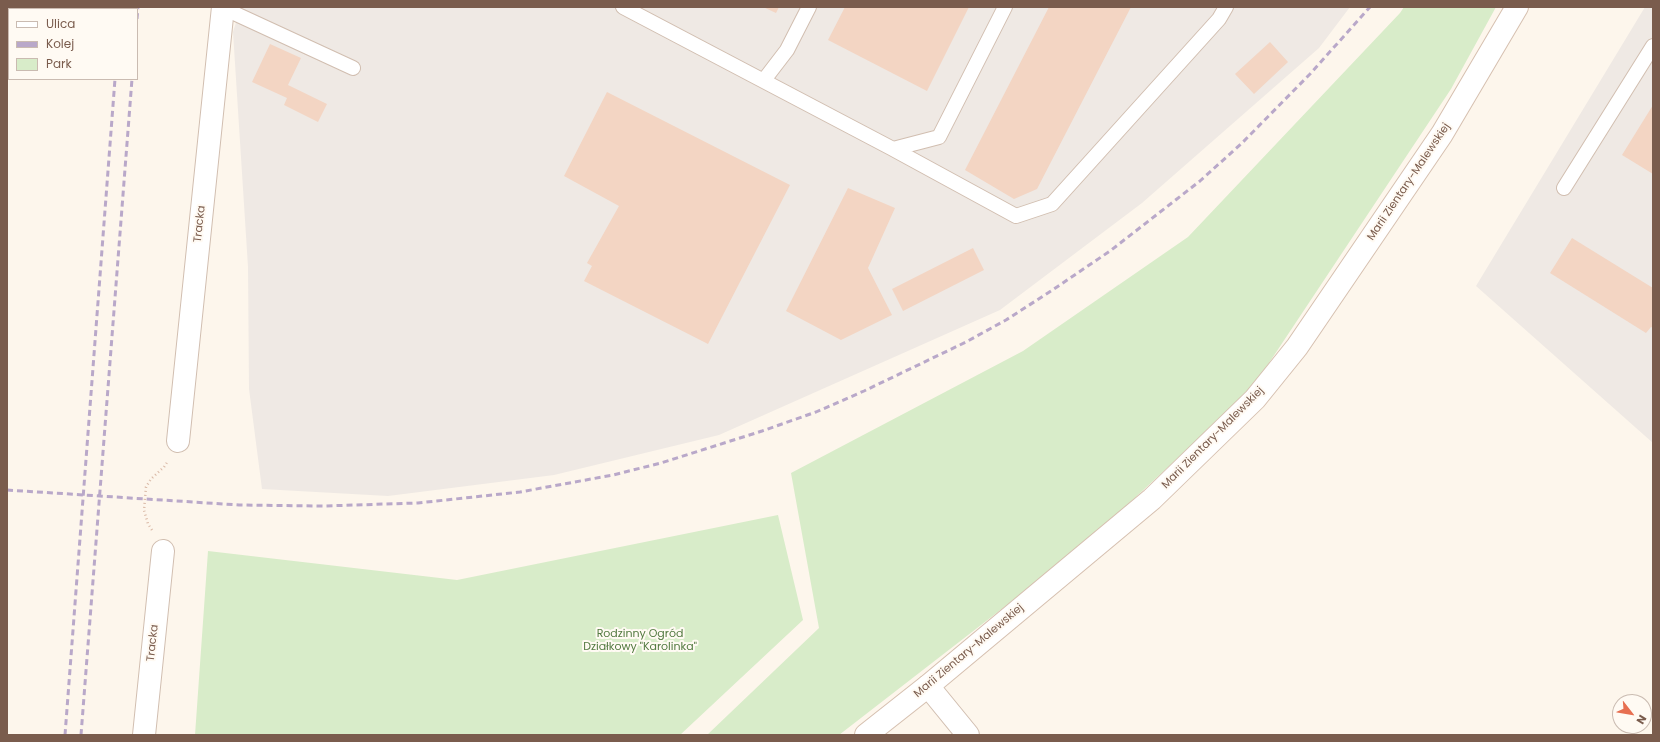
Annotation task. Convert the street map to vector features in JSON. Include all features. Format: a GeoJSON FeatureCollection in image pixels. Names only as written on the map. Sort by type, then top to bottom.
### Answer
{"type":"FeatureCollection","features":[{"type":"Feature","properties":{"kind":"street","name":"Marii Zientary-Malewskiej"},"geometry":{"type":"LineString","coordinates":[[866,735],[928,686],[1152,499],[1255,399],[1298,347],[1442,134],[1517,7]]}},
{"type":"Feature","properties":{"kind":"street","name":"Tracka"},"geometry":{"type":"LineString","coordinates":[[178,441],[223,8]]}},
{"type":"Feature","properties":{"kind":"street","name":"Tracka"},"geometry":{"type":"LineString","coordinates":[[144,735],[163,551]]}},
{"type":"Feature","properties":{"kind":"street"},"geometry":{"type":"LineString","coordinates":[[928,686],[968,735]]}},
{"type":"Feature","properties":{"kind":"lane"},"geometry":{"type":"LineString","coordinates":[[623,7],[764,80],[1016,216],[1052,204],[1219,19],[1226,7]]}},
{"type":"Feature","properties":{"kind":"lane"},"geometry":{"type":"LineString","coordinates":[[764,80],[787,50],[809,7]]}},
{"type":"Feature","properties":{"kind":"lane"},"geometry":{"type":"LineString","coordinates":[[893,149],[939,137],[1005,7]]}},
{"type":"Feature","properties":{"kind":"lane"},"geometry":{"type":"LineString","coordinates":[[223,8],[353,68]]}},
{"type":"Feature","properties":{"kind":"lane"},"geometry":{"type":"LineString","coordinates":[[1564,188],[1653,46]]}},
{"type":"Feature","properties":{"kind":"path"},"geometry":{"type":"LineString","coordinates":[[163,551],[158,538],[148,524],[144,510],[146,487],[151,479],[164,467],[178,441]]}},
{"type":"Feature","properties":{"kind":"shaded area"},"geometry":{"type":"Polygon","coordinates":[[[241,7],[1350,7],[1319,48],[1142,203],[1000,310],[719,435],[554,475],[388,496],[262,489],[249,389],[248,267],[233,32],[241,7]]]}},
{"type":"Feature","properties":{"kind":"shaded area"},"geometry":{"type":"Polygon","coordinates":[[[1645,7],[1653,7],[1653,443],[1476,286],[1645,7]]]}},
{"type":"Feature","properties":{"kind":"green space"},"geometry":{"type":"Polygon","coordinates":[[[1404,7],[1496,7],[1451,89],[1251,390],[1083,546],[839,735],[707,735],[819,628],[791,473],[1023,351],[1188,237],[1404,7]]]}},
{"type":"Feature","properties":{"kind":"green space","name":"Rodzinny Ogród Działkowy \"Karolinka\""},"geometry":{"type":"Polygon","coordinates":[[[778,515],[803,620],[680,735],[195,735],[208,551],[457,580],[778,515]]]}},
{"type":"Feature","properties":{"kind":"building"},"geometry":{"type":"Polygon","coordinates":[[[763,7],[779,7],[776,13],[763,7]]]}},
{"type":"Feature","properties":{"kind":"building"},"geometry":{"type":"Polygon","coordinates":[[[845,7],[969,7],[927,91],[828,40],[845,7]]]}},
{"type":"Feature","properties":{"kind":"building"},"geometry":{"type":"Polygon","coordinates":[[[1049,7],[1131,7],[1037,189],[1014,199],[965,170],[1049,7]]]}},
{"type":"Feature","properties":{"kind":"building"},"geometry":{"type":"Polygon","coordinates":[[[1270,42],[1288,62],[1254,94],[1235,74],[1270,42]]]}},
{"type":"Feature","properties":{"kind":"building"},"geometry":{"type":"Polygon","coordinates":[[[270,44],[301,58],[288,85],[327,104],[318,122],[284,105],[287,98],[252,82],[270,44]]]}},
{"type":"Feature","properties":{"kind":"building"},"geometry":{"type":"Polygon","coordinates":[[[607,92],[790,185],[708,344],[584,281],[592,266],[587,263],[619,206],[564,176],[607,92]]]}},
{"type":"Feature","properties":{"kind":"building"},"geometry":{"type":"Polygon","coordinates":[[[1653,105],[1653,174],[1622,155],[1653,105]]]}},
{"type":"Feature","properties":{"kind":"building"},"geometry":{"type":"Polygon","coordinates":[[[848,188],[895,208],[868,268],[892,315],[841,340],[786,311],[848,188]]]}},
{"type":"Feature","properties":{"kind":"building"},"geometry":{"type":"Polygon","coordinates":[[[1572,238],[1653,288],[1653,328],[1651,327],[1646,333],[1550,273],[1572,238]]]}},
{"type":"Feature","properties":{"kind":"building"},"geometry":{"type":"Polygon","coordinates":[[[973,248],[984,270],[903,311],[892,289],[973,248]]]}},
{"type":"Feature","properties":{"kind":"railway"},"geometry":{"type":"LineString","coordinates":[[7,490],[239,505],[323,506],[418,503],[520,492],[613,475],[661,463],[816,412],[864,391],[966,342],[1006,320],[1110,251],[1200,181],[1242,143],[1310,74],[1370,7]]}},
{"type":"Feature","properties":{"kind":"railway"},"geometry":{"type":"LineString","coordinates":[[65,735],[115,80]]}},
{"type":"Feature","properties":{"kind":"railway"},"geometry":{"type":"LineString","coordinates":[[81,735],[132,80]]}}]}
